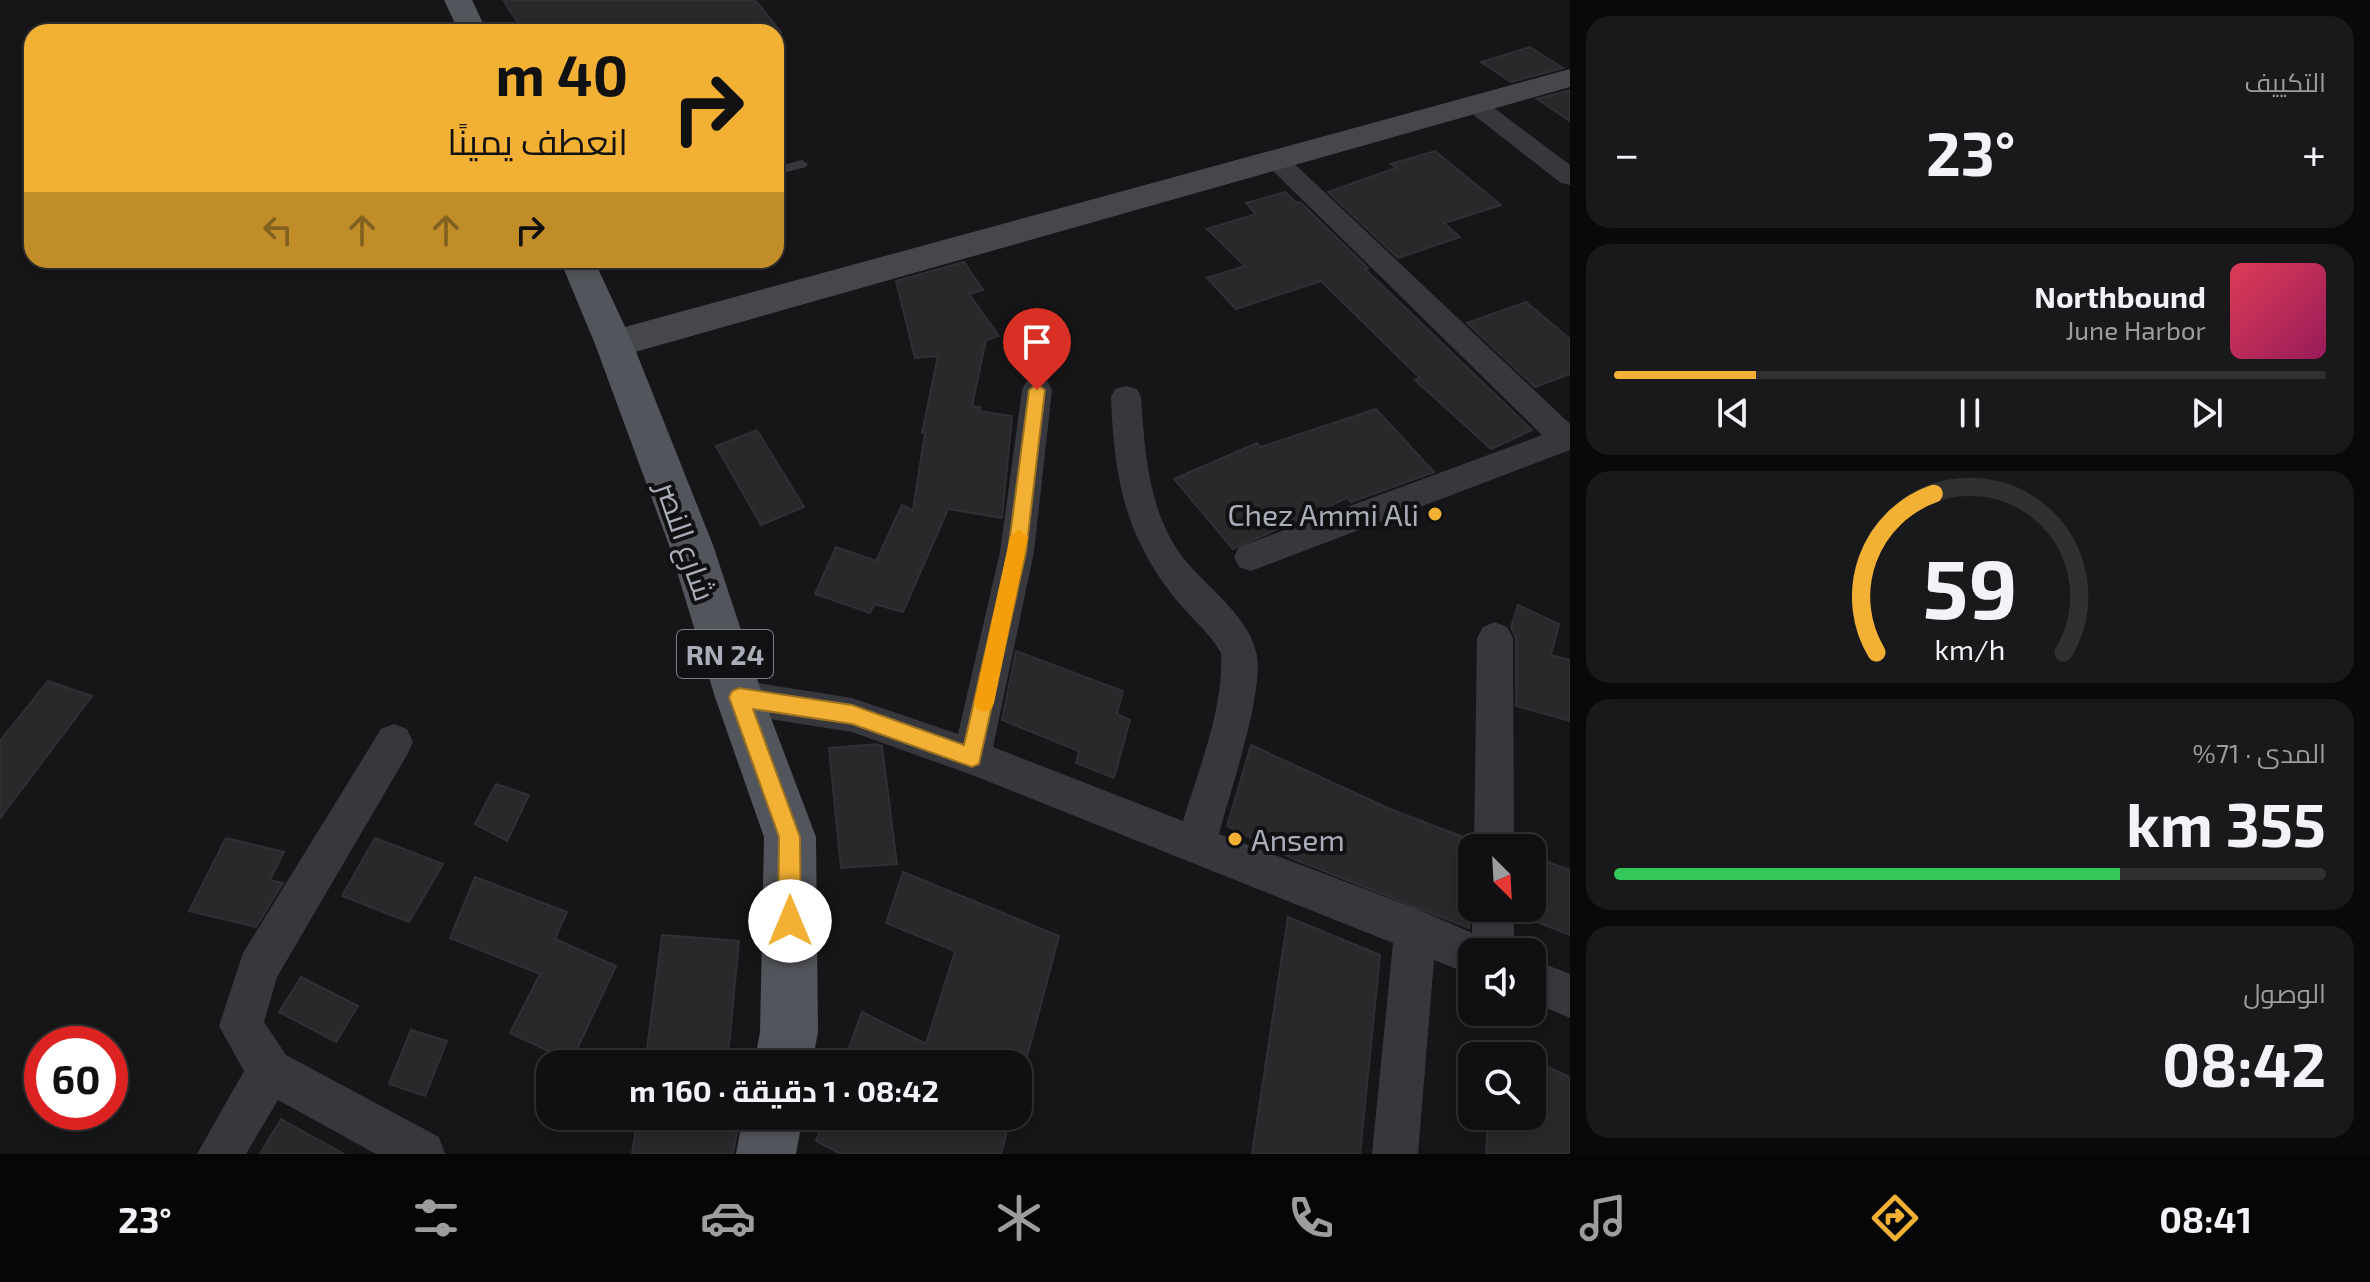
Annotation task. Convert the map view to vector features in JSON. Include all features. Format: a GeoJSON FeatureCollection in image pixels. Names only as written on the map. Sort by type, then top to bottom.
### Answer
{"type":"FeatureCollection","features":[{"type":"Feature","properties":{"kind":"main road"},"geometry":{"type":"LineString","coordinates":[[458,0],[469,24]]}},
{"type":"Feature","properties":{"kind":"main road"},"geometry":{"type":"LineString","coordinates":[[614,344],[1570,78]]}},
{"type":"Feature","properties":{"kind":"main road","name":"شارع النصر"},"geometry":{"type":"LineString","coordinates":[[581,268],[614,344],[691,545],[739,697],[790,837],[789,1032],[786,1050]]}},
{"type":"Feature","properties":{"kind":"main road"},"geometry":{"type":"LineString","coordinates":[[766,1154],[770,1130]]}},
{"type":"Feature","properties":{"kind":"street"},"geometry":{"type":"LineString","coordinates":[[1474,104],[1570,177]]}},
{"type":"Feature","properties":{"kind":"street"},"geometry":{"type":"LineString","coordinates":[[1251,557],[1568,438],[1274,158]]}},
{"type":"Feature","properties":{"kind":"street"},"geometry":{"type":"LineString","coordinates":[[972,757],[1017,552],[1037,390]]}},
{"type":"Feature","properties":{"kind":"street"},"geometry":{"type":"LineString","coordinates":[[1126,397],[1130,467],[1140,514],[1165,563],[1229,636],[1240,654],[1236,693],[1196,844]]}},
{"type":"Feature","properties":{"kind":"street"},"geometry":{"type":"LineString","coordinates":[[1494,834],[1495,638]]}},
{"type":"Feature","properties":{"kind":"street"},"geometry":{"type":"LineString","coordinates":[[739,697],[852,715],[972,757],[1458,948]]}},
{"type":"Feature","properties":{"kind":"street"},"geometry":{"type":"LineString","coordinates":[[394,742],[258,968],[241,1026],[270,1071],[422,1154]]}},
{"type":"Feature","properties":{"kind":"street"},"geometry":{"type":"LineString","coordinates":[[1395,1154],[1415,929]]}},
{"type":"Feature","properties":{"kind":"street"},"geometry":{"type":"LineString","coordinates":[[1546,986],[1570,996]]}},
{"type":"Feature","properties":{"kind":"street"},"geometry":{"type":"LineString","coordinates":[[220,1154],[270,1071]]}},
{"type":"Feature","properties":{"kind":"lane"},"geometry":{"type":"LineString","coordinates":[[784,169],[802,164]]}},
{"type":"Feature","properties":{"kind":"building"},"geometry":{"type":"Polygon","coordinates":[[[503,0],[755,0],[774,24],[688,23],[519,24],[503,0]]]}},
{"type":"Feature","properties":{"kind":"building"},"geometry":{"type":"Polygon","coordinates":[[[1530,47],[1563,68],[1511,82],[1481,62],[1530,47]]]}},
{"type":"Feature","properties":{"kind":"building"},"geometry":{"type":"Polygon","coordinates":[[[1570,90],[1570,121],[1537,99],[1570,90]]]}},
{"type":"Feature","properties":{"kind":"building"},"geometry":{"type":"Polygon","coordinates":[[[1435,151],[1501,205],[1444,223],[1460,237],[1398,258],[1328,192],[1396,168],[1391,164],[1435,151]]]}},
{"type":"Feature","properties":{"kind":"building"},"geometry":{"type":"Polygon","coordinates":[[[1285,192],[1297,203],[1300,202],[1532,430],[1491,449],[1415,380],[1420,378],[1321,281],[1236,309],[1207,278],[1245,266],[1207,229],[1256,214],[1246,203],[1285,192]]]}},
{"type":"Feature","properties":{"kind":"building"},"geometry":{"type":"Polygon","coordinates":[[[964,262],[983,290],[969,294],[999,336],[986,340],[972,406],[980,407],[979,411],[1012,416],[1002,518],[948,509],[903,612],[874,604],[870,613],[815,594],[836,547],[876,561],[902,505],[913,510],[925,433],[922,433],[938,356],[915,358],[896,281],[964,262]]]}},
{"type":"Feature","properties":{"kind":"building"},"geometry":{"type":"Polygon","coordinates":[[[1526,302],[1570,339],[1570,374],[1535,387],[1467,323],[1526,302]]]}},
{"type":"Feature","properties":{"kind":"building"},"geometry":{"type":"Polygon","coordinates":[[[1376,409],[1434,472],[1351,502],[1347,498],[1233,549],[1174,479],[1257,443],[1261,447],[1376,409]]]}},
{"type":"Feature","properties":{"kind":"building"},"geometry":{"type":"Polygon","coordinates":[[[757,430],[804,507],[761,525],[716,446],[757,430]]]}},
{"type":"Feature","properties":{"kind":"building"},"geometry":{"type":"Polygon","coordinates":[[[1518,605],[1559,624],[1551,655],[1570,660],[1570,721],[1516,706],[1516,638],[1511,627],[1518,605]]]}},
{"type":"Feature","properties":{"kind":"building"},"geometry":{"type":"Polygon","coordinates":[[[1016,651],[1123,691],[1117,714],[1130,720],[1114,778],[1076,763],[1079,751],[1002,720],[1016,651]]]}},
{"type":"Feature","properties":{"kind":"building"},"geometry":{"type":"Polygon","coordinates":[[[48,681],[92,696],[0,818],[0,741],[48,681]]]}},
{"type":"Feature","properties":{"kind":"building"},"geometry":{"type":"Polygon","coordinates":[[[1251,745],[1390,809],[1458,835],[1458,922],[1469,922],[1469,928],[1296,860],[1227,826],[1251,745]]]}},
{"type":"Feature","properties":{"kind":"building"},"geometry":{"type":"Polygon","coordinates":[[[882,746],[897,864],[841,868],[829,748],[882,746]]]}},
{"type":"Feature","properties":{"kind":"building"},"geometry":{"type":"Polygon","coordinates":[[[496,784],[529,795],[507,841],[475,824],[496,784]]]}},
{"type":"Feature","properties":{"kind":"building"},"geometry":{"type":"Polygon","coordinates":[[[226,838],[284,852],[270,880],[283,883],[256,927],[189,911],[226,838]]]}},
{"type":"Feature","properties":{"kind":"building"},"geometry":{"type":"Polygon","coordinates":[[[375,838],[443,864],[409,922],[342,896],[375,838]]]}},
{"type":"Feature","properties":{"kind":"building"},"geometry":{"type":"Polygon","coordinates":[[[1546,861],[1570,870],[1570,935],[1537,922],[1546,922],[1546,861]]]}},
{"type":"Feature","properties":{"kind":"building"},"geometry":{"type":"Polygon","coordinates":[[[903,872],[1059,936],[1029,1050],[848,1050],[862,1012],[926,1044],[955,951],[886,923],[903,872]]]}},
{"type":"Feature","properties":{"kind":"building"},"geometry":{"type":"Polygon","coordinates":[[[475,877],[567,912],[555,939],[616,966],[577,1050],[546,1050],[510,1033],[540,974],[450,938],[475,877]]]}},
{"type":"Feature","properties":{"kind":"building"},"geometry":{"type":"Polygon","coordinates":[[[1288,917],[1380,955],[1360,1154],[1252,1154],[1288,917]]]}},
{"type":"Feature","properties":{"kind":"building"},"geometry":{"type":"Polygon","coordinates":[[[662,935],[739,941],[729,1050],[647,1050],[662,935]]]}},
{"type":"Feature","properties":{"kind":"building"},"geometry":{"type":"Polygon","coordinates":[[[301,977],[358,1006],[336,1042],[279,1012],[301,977]]]}},
{"type":"Feature","properties":{"kind":"building"},"geometry":{"type":"Polygon","coordinates":[[[411,1030],[447,1041],[425,1096],[389,1084],[411,1030]]]}},
{"type":"Feature","properties":{"kind":"building"},"geometry":{"type":"Polygon","coordinates":[[[1546,1066],[1570,1077],[1570,1154],[1486,1154],[1487,1130],[1546,1130],[1546,1066]]]}},
{"type":"Feature","properties":{"kind":"building"},"geometry":{"type":"Polygon","coordinates":[[[281,1119],[344,1154],[260,1154],[281,1119]]]}},
{"type":"Feature","properties":{"kind":"building"},"geometry":{"type":"Polygon","coordinates":[[[636,1130],[737,1130],[733,1154],[632,1154],[636,1130]]]}},
{"type":"Feature","properties":{"kind":"building"},"geometry":{"type":"Polygon","coordinates":[[[820,1130],[1007,1130],[1001,1154],[841,1154],[816,1141],[820,1130]]]}},
{"type":"Feature","properties":{"kind":"slow traffic"},"geometry":{"type":"LineString","coordinates":[[984,703],[1019,537]]}},
{"type":"Feature","properties":{"kind":"place","name":"Chez Ammi Ali"},"geometry":{"type":"Point","coordinates":[1435,514]}},
{"type":"Feature","properties":{"kind":"place","name":"Ansem"},"geometry":{"type":"Point","coordinates":[1235,839]}},
{"type":"Feature","properties":{"kind":"route"},"geometry":{"type":"LineString","coordinates":[[790,921],[790,837],[739,697],[852,715],[972,757],[1017,552],[1037,390]]}}]}
